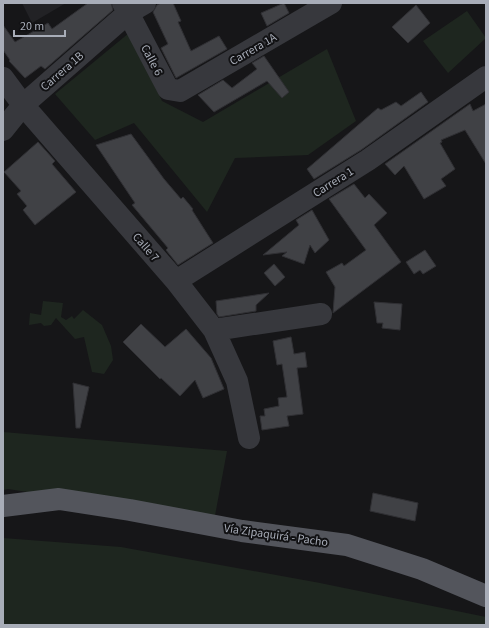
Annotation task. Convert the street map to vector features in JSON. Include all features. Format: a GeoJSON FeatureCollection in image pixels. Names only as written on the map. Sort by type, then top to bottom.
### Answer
{"type":"FeatureCollection","features":[{"type":"Feature","properties":{"kind":"main road","name":"Vía Zipaquirá - Pacho"},"geometry":{"type":"LineString","coordinates":[[3,506],[59,499],[130,510],[242,531],[347,545],[422,568],[486,596]]}},
{"type":"Feature","properties":{"kind":"street","name":"Carrera 1A"},"geometry":{"type":"LineString","coordinates":[[174,92],[180,91],[331,3]]}},
{"type":"Feature","properties":{"kind":"street","name":"Calle 6"},"geometry":{"type":"LineString","coordinates":[[132,6],[168,89],[174,92]]}},
{"type":"Feature","properties":{"kind":"street","name":"Carrera 1B"},"geometry":{"type":"LineString","coordinates":[[3,130],[22,105],[132,6]]}},
{"type":"Feature","properties":{"kind":"street","name":"Calle 7"},"geometry":{"type":"LineString","coordinates":[[3,78],[22,105],[176,281],[214,330],[238,380],[249,438]]}},
{"type":"Feature","properties":{"kind":"street","name":"Carrera 1"},"geometry":{"type":"LineString","coordinates":[[176,281],[368,160],[486,78]]}},
{"type":"Feature","properties":{"kind":"street"},"geometry":{"type":"LineString","coordinates":[[214,330],[321,314]]}},
{"type":"Feature","properties":{"kind":"shaded area"},"geometry":{"type":"Polygon","coordinates":[[[22,3],[66,3],[32,23],[22,3]]]}},
{"type":"Feature","properties":{"kind":"shaded area"},"geometry":{"type":"Polygon","coordinates":[[[467,11],[486,38],[448,73],[423,41],[467,11]]]}},
{"type":"Feature","properties":{"kind":"shaded area"},"geometry":{"type":"Polygon","coordinates":[[[129,33],[162,101],[203,122],[327,49],[356,121],[308,155],[235,158],[207,212],[134,123],[95,140],[55,94],[129,33]]]}},
{"type":"Feature","properties":{"kind":"shaded area"},"geometry":{"type":"Polygon","coordinates":[[[43,301],[63,303],[61,317],[66,320],[72,316],[74,319],[83,310],[102,325],[111,346],[113,360],[104,374],[92,372],[84,337],[75,339],[56,318],[51,325],[44,326],[41,323],[29,325],[30,313],[41,315],[43,301]]]}},
{"type":"Feature","properties":{"kind":"shaded area"},"geometry":{"type":"Polygon","coordinates":[[[3,432],[227,451],[214,521],[8,489],[3,490],[3,432]]]}},
{"type":"Feature","properties":{"kind":"shaded area"},"geometry":{"type":"Polygon","coordinates":[[[3,538],[121,547],[320,583],[486,617],[486,625],[3,625],[3,538]]]}},
{"type":"Feature","properties":{"kind":"building"},"geometry":{"type":"Polygon","coordinates":[[[88,3],[111,3],[113,10],[45,69],[41,66],[25,78],[9,61],[10,60],[3,50],[3,25],[15,42],[48,23],[52,29],[88,3]]]}},
{"type":"Feature","properties":{"kind":"building"},"geometry":{"type":"Polygon","coordinates":[[[161,3],[173,3],[181,21],[178,22],[191,51],[219,36],[227,49],[176,78],[161,48],[168,44],[153,12],[157,5],[161,3]]]}},
{"type":"Feature","properties":{"kind":"building"},"geometry":{"type":"Polygon","coordinates":[[[284,3],[289,13],[267,26],[261,13],[284,3]]]}},
{"type":"Feature","properties":{"kind":"building"},"geometry":{"type":"Polygon","coordinates":[[[416,5],[430,23],[408,43],[392,27],[416,5]]]}},
{"type":"Feature","properties":{"kind":"building"},"geometry":{"type":"Polygon","coordinates":[[[264,56],[289,92],[282,98],[267,81],[214,112],[198,95],[223,80],[232,88],[257,69],[252,63],[264,56]]]}},
{"type":"Feature","properties":{"kind":"building"},"geometry":{"type":"Polygon","coordinates":[[[421,92],[428,102],[361,150],[314,179],[307,169],[378,108],[381,110],[396,102],[401,106],[421,92]]]}},
{"type":"Feature","properties":{"kind":"building"},"geometry":{"type":"Polygon","coordinates":[[[470,104],[473,111],[486,104],[486,164],[465,130],[441,140],[442,142],[440,143],[455,169],[441,179],[446,186],[424,199],[404,166],[395,175],[385,164],[470,104]]]}},
{"type":"Feature","properties":{"kind":"building"},"geometry":{"type":"Polygon","coordinates":[[[131,134],[164,179],[181,199],[183,197],[193,209],[192,210],[213,243],[178,265],[166,250],[168,248],[132,205],[135,203],[96,145],[131,134]]]}},
{"type":"Feature","properties":{"kind":"building"},"geometry":{"type":"Polygon","coordinates":[[[38,142],[55,161],[52,164],[76,192],[35,225],[23,210],[27,206],[17,194],[21,191],[4,172],[38,142]]]}},
{"type":"Feature","properties":{"kind":"building"},"geometry":{"type":"Polygon","coordinates":[[[354,184],[365,198],[369,194],[387,213],[374,225],[401,262],[333,313],[335,287],[326,272],[342,263],[344,266],[366,250],[329,199],[354,184]]]}},
{"type":"Feature","properties":{"kind":"building"},"geometry":{"type":"Polygon","coordinates":[[[312,210],[329,240],[315,253],[310,245],[304,264],[282,256],[287,252],[263,255],[299,225],[296,220],[312,210]]]}},
{"type":"Feature","properties":{"kind":"building"},"geometry":{"type":"Polygon","coordinates":[[[425,250],[436,266],[423,274],[420,270],[414,274],[406,262],[425,250]]]}},
{"type":"Feature","properties":{"kind":"building"},"geometry":{"type":"Polygon","coordinates":[[[274,264],[285,277],[275,286],[264,273],[274,264]]]}},
{"type":"Feature","properties":{"kind":"building"},"geometry":{"type":"Polygon","coordinates":[[[269,293],[256,305],[256,311],[219,317],[217,314],[216,301],[269,293]]]}},
{"type":"Feature","properties":{"kind":"building"},"geometry":{"type":"Polygon","coordinates":[[[374,302],[402,304],[400,330],[382,328],[383,323],[377,323],[374,302]]]}},
{"type":"Feature","properties":{"kind":"building"},"geometry":{"type":"Polygon","coordinates":[[[141,324],[165,347],[186,329],[211,358],[224,389],[203,398],[195,380],[180,396],[161,378],[160,379],[123,342],[141,324]]]}},
{"type":"Feature","properties":{"kind":"building"},"geometry":{"type":"Polygon","coordinates":[[[291,337],[294,354],[305,352],[307,367],[297,368],[303,414],[287,416],[289,426],[262,430],[260,416],[265,416],[264,409],[279,406],[278,398],[287,397],[282,364],[277,365],[273,341],[291,337]]]}},
{"type":"Feature","properties":{"kind":"building"},"geometry":{"type":"Polygon","coordinates":[[[73,383],[89,387],[80,428],[76,428],[73,383]]]}},
{"type":"Feature","properties":{"kind":"building"},"geometry":{"type":"Polygon","coordinates":[[[373,493],[418,503],[415,521],[370,511],[373,493]]]}}]}
